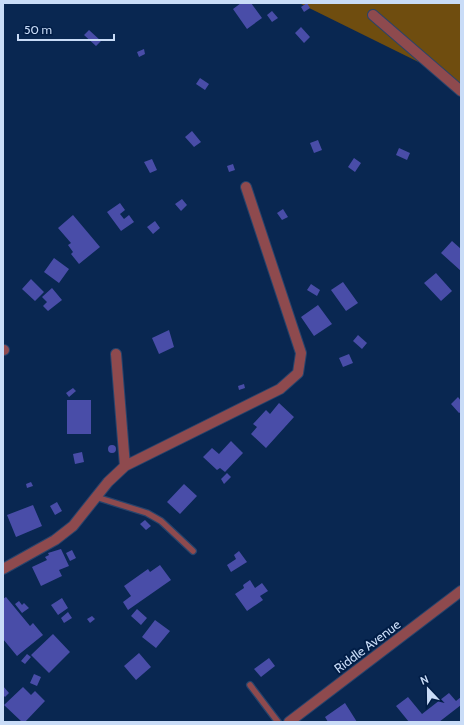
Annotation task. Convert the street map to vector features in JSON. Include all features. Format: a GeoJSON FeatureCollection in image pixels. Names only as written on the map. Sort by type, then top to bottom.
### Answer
{"type":"FeatureCollection","features":[{"type":"Feature","properties":{"kind":"street"},"geometry":{"type":"LineString","coordinates":[[373,15],[461,91]]}},
{"type":"Feature","properties":{"kind":"street"},"geometry":{"type":"LineString","coordinates":[[3,569],[55,540],[73,526],[108,482],[125,466],[280,389],[298,372],[301,353],[246,187]]}},
{"type":"Feature","properties":{"kind":"street"},"geometry":{"type":"LineString","coordinates":[[116,354],[125,466]]}},
{"type":"Feature","properties":{"kind":"street","name":"Riddle Avenue"},"geometry":{"type":"LineString","coordinates":[[289,722],[461,591]]}},
{"type":"Feature","properties":{"kind":"lane"},"geometry":{"type":"LineString","coordinates":[[96,497],[147,512],[161,521],[193,551]]}},
{"type":"Feature","properties":{"kind":"lane"},"geometry":{"type":"LineString","coordinates":[[250,685],[278,722]]}},
{"type":"Feature","properties":{"kind":"shaded area"},"geometry":{"type":"Polygon","coordinates":[[[299,3],[461,3],[461,83],[299,3]]]}},
{"type":"Feature","properties":{"kind":"building"},"geometry":{"type":"Polygon","coordinates":[[[241,3],[251,3],[262,18],[247,29],[233,9],[241,3]]]}},
{"type":"Feature","properties":{"kind":"building"},"geometry":{"type":"Polygon","coordinates":[[[307,3],[310,8],[304,12],[301,7],[307,3]]]}},
{"type":"Feature","properties":{"kind":"building"},"geometry":{"type":"Polygon","coordinates":[[[272,11],[278,18],[272,22],[267,15],[272,11]]]}},
{"type":"Feature","properties":{"kind":"building"},"geometry":{"type":"Polygon","coordinates":[[[301,27],[310,37],[304,43],[295,33],[301,27]]]}},
{"type":"Feature","properties":{"kind":"building"},"geometry":{"type":"Polygon","coordinates":[[[89,30],[101,41],[96,46],[84,35],[89,30]]]}},
{"type":"Feature","properties":{"kind":"building"},"geometry":{"type":"Polygon","coordinates":[[[144,49],[145,54],[139,57],[137,52],[144,49]]]}},
{"type":"Feature","properties":{"kind":"building"},"geometry":{"type":"Polygon","coordinates":[[[200,78],[209,84],[205,90],[196,84],[200,78]]]}},
{"type":"Feature","properties":{"kind":"building"},"geometry":{"type":"Polygon","coordinates":[[[192,131],[201,142],[194,147],[185,137],[192,131]]]}},
{"type":"Feature","properties":{"kind":"building"},"geometry":{"type":"Polygon","coordinates":[[[318,140],[322,150],[314,153],[310,143],[318,140]]]}},
{"type":"Feature","properties":{"kind":"building"},"geometry":{"type":"Polygon","coordinates":[[[399,148],[410,153],[407,160],[396,155],[399,148]]]}},
{"type":"Feature","properties":{"kind":"building"},"geometry":{"type":"Polygon","coordinates":[[[354,158],[361,163],[355,172],[348,167],[354,158]]]}},
{"type":"Feature","properties":{"kind":"building"},"geometry":{"type":"Polygon","coordinates":[[[152,159],[157,170],[150,173],[144,162],[152,159]]]}},
{"type":"Feature","properties":{"kind":"building"},"geometry":{"type":"Polygon","coordinates":[[[233,164],[235,170],[229,172],[227,166],[233,164]]]}},
{"type":"Feature","properties":{"kind":"building"},"geometry":{"type":"Polygon","coordinates":[[[182,199],[187,205],[181,211],[175,204],[182,199]]]}},
{"type":"Feature","properties":{"kind":"building"},"geometry":{"type":"Polygon","coordinates":[[[120,203],[125,210],[120,214],[124,219],[129,215],[134,222],[121,231],[107,212],[120,203]]]}},
{"type":"Feature","properties":{"kind":"building"},"geometry":{"type":"Polygon","coordinates":[[[283,209],[288,217],[282,220],[277,213],[283,209]]]}},
{"type":"Feature","properties":{"kind":"building"},"geometry":{"type":"Polygon","coordinates":[[[73,215],[100,247],[79,264],[71,254],[73,252],[68,245],[71,243],[58,228],[73,215]]]}},
{"type":"Feature","properties":{"kind":"building"},"geometry":{"type":"Polygon","coordinates":[[[155,221],[160,228],[153,234],[147,227],[155,221]]]}},
{"type":"Feature","properties":{"kind":"building"},"geometry":{"type":"Polygon","coordinates":[[[452,241],[461,249],[461,271],[441,253],[452,241]]]}},
{"type":"Feature","properties":{"kind":"building"},"geometry":{"type":"Polygon","coordinates":[[[54,258],[69,269],[59,283],[44,272],[54,258]]]}},
{"type":"Feature","properties":{"kind":"building"},"geometry":{"type":"Polygon","coordinates":[[[436,273],[452,291],[441,301],[424,283],[436,273]]]}},
{"type":"Feature","properties":{"kind":"building"},"geometry":{"type":"Polygon","coordinates":[[[31,279],[44,292],[35,301],[22,289],[31,279]]]}},
{"type":"Feature","properties":{"kind":"building"},"geometry":{"type":"Polygon","coordinates":[[[343,282],[358,303],[346,311],[331,290],[343,282]]]}},
{"type":"Feature","properties":{"kind":"building"},"geometry":{"type":"Polygon","coordinates":[[[311,284],[320,290],[317,296],[307,290],[311,284]]]}},
{"type":"Feature","properties":{"kind":"building"},"geometry":{"type":"Polygon","coordinates":[[[52,288],[62,300],[48,311],[43,306],[47,302],[42,297],[52,288]]]}},
{"type":"Feature","properties":{"kind":"building"},"geometry":{"type":"Polygon","coordinates":[[[318,305],[332,324],[314,336],[301,317],[318,305]]]}},
{"type":"Feature","properties":{"kind":"building"},"geometry":{"type":"Polygon","coordinates":[[[169,330],[174,347],[159,354],[152,338],[169,330]]]}},
{"type":"Feature","properties":{"kind":"building"},"geometry":{"type":"Polygon","coordinates":[[[358,335],[367,343],[362,349],[353,341],[358,335]]]}},
{"type":"Feature","properties":{"kind":"building"},"geometry":{"type":"Polygon","coordinates":[[[349,354],[353,363],[343,367],[339,358],[349,354]]]}},
{"type":"Feature","properties":{"kind":"building"},"geometry":{"type":"Polygon","coordinates":[[[244,384],[245,388],[239,390],[238,386],[244,384]]]}},
{"type":"Feature","properties":{"kind":"building"},"geometry":{"type":"Polygon","coordinates":[[[73,388],[76,391],[69,397],[66,393],[73,388]]]}},
{"type":"Feature","properties":{"kind":"building"},"geometry":{"type":"Polygon","coordinates":[[[458,397],[461,401],[461,412],[459,413],[451,404],[458,397]]]}},
{"type":"Feature","properties":{"kind":"building"},"geometry":{"type":"Polygon","coordinates":[[[67,400],[91,400],[91,434],[67,434],[67,400]]]}},
{"type":"Feature","properties":{"kind":"building"},"geometry":{"type":"Polygon","coordinates":[[[279,403],[294,417],[266,448],[251,434],[257,427],[253,424],[266,410],[270,414],[279,403]]]}},
{"type":"Feature","properties":{"kind":"building"},"geometry":{"type":"Polygon","coordinates":[[[231,441],[243,453],[225,472],[220,468],[217,470],[203,457],[212,448],[219,454],[231,441]]]}},
{"type":"Feature","properties":{"kind":"building"},"geometry":{"type":"Polygon","coordinates":[[[110,445],[114,445],[116,449],[114,453],[110,453],[108,451],[108,447],[110,445]]]}},
{"type":"Feature","properties":{"kind":"building"},"geometry":{"type":"Polygon","coordinates":[[[82,452],[84,462],[75,464],[73,454],[82,452]]]}},
{"type":"Feature","properties":{"kind":"building"},"geometry":{"type":"Polygon","coordinates":[[[227,473],[231,477],[224,484],[221,479],[227,473]]]}},
{"type":"Feature","properties":{"kind":"building"},"geometry":{"type":"Polygon","coordinates":[[[31,482],[33,486],[27,488],[26,484],[31,482]]]}},
{"type":"Feature","properties":{"kind":"building"},"geometry":{"type":"Polygon","coordinates":[[[184,484],[197,496],[180,514],[167,502],[184,484]]]}},
{"type":"Feature","properties":{"kind":"building"},"geometry":{"type":"Polygon","coordinates":[[[57,502],[62,511],[55,515],[50,506],[57,502]]]}},
{"type":"Feature","properties":{"kind":"building"},"geometry":{"type":"Polygon","coordinates":[[[33,505],[42,526],[16,537],[7,515],[33,505]]]}},
{"type":"Feature","properties":{"kind":"building"},"geometry":{"type":"Polygon","coordinates":[[[145,520],[151,526],[146,530],[140,524],[145,520]]]}},
{"type":"Feature","properties":{"kind":"building"},"geometry":{"type":"Polygon","coordinates":[[[61,549],[69,566],[59,570],[62,576],[41,586],[32,567],[47,560],[45,557],[49,555],[48,553],[61,549]]]}},
{"type":"Feature","properties":{"kind":"building"},"geometry":{"type":"Polygon","coordinates":[[[72,550],[76,558],[70,561],[66,553],[72,550]]]}},
{"type":"Feature","properties":{"kind":"building"},"geometry":{"type":"Polygon","coordinates":[[[239,551],[247,562],[231,572],[227,565],[236,559],[234,555],[239,551]]]}},
{"type":"Feature","properties":{"kind":"building"},"geometry":{"type":"Polygon","coordinates":[[[160,565],[171,580],[128,610],[123,602],[131,596],[124,586],[148,569],[150,572],[160,565]]]}},
{"type":"Feature","properties":{"kind":"building"},"geometry":{"type":"Polygon","coordinates":[[[250,580],[255,588],[262,583],[268,591],[260,596],[263,600],[247,611],[235,594],[244,588],[243,585],[250,580]]]}},
{"type":"Feature","properties":{"kind":"building"},"geometry":{"type":"Polygon","coordinates":[[[6,597],[30,626],[33,623],[43,635],[17,656],[3,639],[3,599],[6,597]]]}},
{"type":"Feature","properties":{"kind":"building"},"geometry":{"type":"Polygon","coordinates":[[[62,598],[68,608],[58,615],[51,605],[62,598]]]}},
{"type":"Feature","properties":{"kind":"building"},"geometry":{"type":"Polygon","coordinates":[[[19,601],[22,605],[24,603],[29,608],[22,613],[15,604],[19,601]]]}},
{"type":"Feature","properties":{"kind":"building"},"geometry":{"type":"Polygon","coordinates":[[[137,609],[147,618],[141,625],[131,616],[137,609]]]}},
{"type":"Feature","properties":{"kind":"building"},"geometry":{"type":"Polygon","coordinates":[[[68,612],[72,618],[64,623],[61,618],[68,612]]]}},
{"type":"Feature","properties":{"kind":"building"},"geometry":{"type":"Polygon","coordinates":[[[92,616],[95,619],[90,623],[87,619],[92,616]]]}},
{"type":"Feature","properties":{"kind":"building"},"geometry":{"type":"Polygon","coordinates":[[[155,620],[170,631],[156,648],[142,637],[155,620]]]}},
{"type":"Feature","properties":{"kind":"building"},"geometry":{"type":"Polygon","coordinates":[[[53,634],[70,652],[49,673],[31,655],[53,634]]]}},
{"type":"Feature","properties":{"kind":"building"},"geometry":{"type":"Polygon","coordinates":[[[139,653],[151,667],[136,680],[124,666],[139,653]]]}},
{"type":"Feature","properties":{"kind":"building"},"geometry":{"type":"Polygon","coordinates":[[[27,654],[31,657],[25,664],[21,661],[27,654]]]}},
{"type":"Feature","properties":{"kind":"building"},"geometry":{"type":"Polygon","coordinates":[[[269,658],[275,666],[261,677],[254,669],[269,658]]]}},
{"type":"Feature","properties":{"kind":"building"},"geometry":{"type":"Polygon","coordinates":[[[34,674],[41,677],[37,686],[30,683],[34,674]]]}},
{"type":"Feature","properties":{"kind":"building"},"geometry":{"type":"Polygon","coordinates":[[[3,686],[9,693],[5,697],[3,695],[3,686]]]}},
{"type":"Feature","properties":{"kind":"building"},"geometry":{"type":"Polygon","coordinates":[[[23,687],[31,695],[35,691],[45,701],[25,722],[22,722],[4,705],[23,687]]]}},
{"type":"Feature","properties":{"kind":"building"},"geometry":{"type":"Polygon","coordinates":[[[449,693],[456,701],[461,697],[461,705],[439,722],[409,722],[396,706],[408,697],[422,714],[449,693]]]}},
{"type":"Feature","properties":{"kind":"building"},"geometry":{"type":"Polygon","coordinates":[[[345,703],[357,722],[328,722],[325,717],[345,703]]]}}]}
